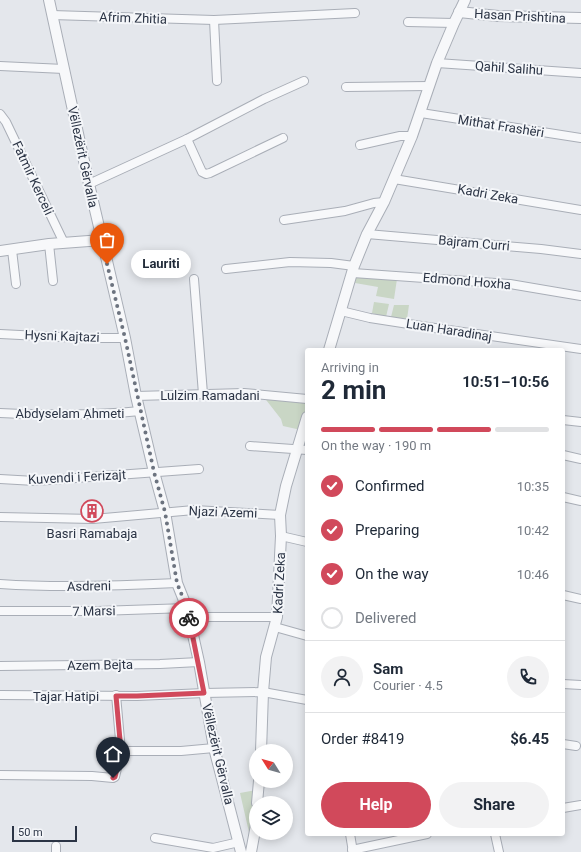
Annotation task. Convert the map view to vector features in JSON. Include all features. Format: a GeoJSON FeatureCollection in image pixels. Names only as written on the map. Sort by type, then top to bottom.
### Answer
{"type":"FeatureCollection","features":[{"type":"Feature","properties":{"kind":"street","name":"Vëllezërit Gërvalla"},"geometry":{"type":"LineString","coordinates":[[49,0],[89,184],[125,338],[136,396],[165,512],[177,583],[188,613],[199,662],[214,748],[240,847]]}},
{"type":"Feature","properties":{"kind":"street"},"geometry":{"type":"LineString","coordinates":[[330,348],[353,269],[367,234],[384,202],[412,136],[437,63],[465,0]]}},
{"type":"Feature","properties":{"kind":"street","name":"Hasan Prishtina"},"geometry":{"type":"LineString","coordinates":[[459,12],[498,16],[581,18]]}},
{"type":"Feature","properties":{"kind":"street","name":"Afrim Zhitia"},"geometry":{"type":"LineString","coordinates":[[52,15],[214,20],[355,13]]}},
{"type":"Feature","properties":{"kind":"street"},"geometry":{"type":"LineString","coordinates":[[214,20],[217,81]]}},
{"type":"Feature","properties":{"kind":"street"},"geometry":{"type":"LineString","coordinates":[[408,22],[454,23]]}},
{"type":"Feature","properties":{"kind":"street","name":"Qahil Salihu"},"geometry":{"type":"LineString","coordinates":[[437,63],[581,73]]}},
{"type":"Feature","properties":{"kind":"street"},"geometry":{"type":"LineString","coordinates":[[0,66],[64,69]]}},
{"type":"Feature","properties":{"kind":"street"},"geometry":{"type":"LineString","coordinates":[[89,184],[188,139],[264,99],[304,81]]}},
{"type":"Feature","properties":{"kind":"street"},"geometry":{"type":"LineString","coordinates":[[346,87],[429,86]]}},
{"type":"Feature","properties":{"kind":"street","name":"Mithat Frashëri"},"geometry":{"type":"LineString","coordinates":[[421,113],[581,138]]}},
{"type":"Feature","properties":{"kind":"street","name":"Fatmir Kerceli"},"geometry":{"type":"LineString","coordinates":[[0,114],[3,123],[64,244]]}},
{"type":"Feature","properties":{"kind":"street"},"geometry":{"type":"LineString","coordinates":[[360,144],[400,136],[412,136]]}},
{"type":"Feature","properties":{"kind":"street"},"geometry":{"type":"LineString","coordinates":[[188,139],[202,172],[206,174],[283,138]]}},
{"type":"Feature","properties":{"kind":"street","name":"Kadri Zeka"},"geometry":{"type":"LineString","coordinates":[[394,178],[581,210]]}},
{"type":"Feature","properties":{"kind":"street"},"geometry":{"type":"LineString","coordinates":[[284,220],[345,211],[374,203],[384,202]]}},
{"type":"Feature","properties":{"kind":"street","name":"Bajram Curri"},"geometry":{"type":"LineString","coordinates":[[367,234],[541,249],[581,254]]}},
{"type":"Feature","properties":{"kind":"street"},"geometry":{"type":"LineString","coordinates":[[0,251],[49,244],[102,240]]}},
{"type":"Feature","properties":{"kind":"street"},"geometry":{"type":"LineString","coordinates":[[49,244],[54,281]]}},
{"type":"Feature","properties":{"kind":"street"},"geometry":{"type":"LineString","coordinates":[[12,250],[16,284]]}},
{"type":"Feature","properties":{"kind":"street"},"geometry":{"type":"LineString","coordinates":[[226,269],[290,262],[331,264],[353,269]]}},
{"type":"Feature","properties":{"kind":"street","name":"Edmond Hoxha"},"geometry":{"type":"LineString","coordinates":[[353,269],[510,284],[581,296]]}},
{"type":"Feature","properties":{"kind":"street"},"geometry":{"type":"LineString","coordinates":[[194,279],[203,394]]}},
{"type":"Feature","properties":{"kind":"street","name":"Luan Haradinaj"},"geometry":{"type":"LineString","coordinates":[[341,311],[370,318],[581,349]]}},
{"type":"Feature","properties":{"kind":"street","name":"Hysni Kajtazi"},"geometry":{"type":"LineString","coordinates":[[0,334],[80,338],[125,338]]}},
{"type":"Feature","properties":{"kind":"street","name":"Lulzim Ramadani"},"geometry":{"type":"LineString","coordinates":[[136,396],[244,393],[305,399]]}},
{"type":"Feature","properties":{"kind":"street","name":"Abdyselam Ahmeti"},"geometry":{"type":"LineString","coordinates":[[0,413],[64,415],[120,414],[140,411]]}},
{"type":"Feature","properties":{"kind":"street"},"geometry":{"type":"LineString","coordinates":[[565,420],[581,422]]}},
{"type":"Feature","properties":{"kind":"street","name":"Kadri Zeka"},"geometry":{"type":"LineString","coordinates":[[261,744],[266,657],[276,622],[281,536],[280,515],[286,486],[302,450],[305,430]]}},
{"type":"Feature","properties":{"kind":"street"},"geometry":{"type":"LineString","coordinates":[[250,446],[302,450]]}},
{"type":"Feature","properties":{"kind":"street"},"geometry":{"type":"LineString","coordinates":[[565,455],[581,459]]}},
{"type":"Feature","properties":{"kind":"street","name":"Kuvendi i Ferizajt"},"geometry":{"type":"LineString","coordinates":[[0,479],[35,481],[199,469]]}},
{"type":"Feature","properties":{"kind":"street"},"geometry":{"type":"LineString","coordinates":[[565,497],[581,501]]}},
{"type":"Feature","properties":{"kind":"street","name":"Njazi Azemi"},"geometry":{"type":"LineString","coordinates":[[0,517],[93,519],[194,510],[280,515]]}},
{"type":"Feature","properties":{"kind":"street"},"geometry":{"type":"LineString","coordinates":[[281,536],[305,542]]}},
{"type":"Feature","properties":{"kind":"street","name":"Asdreni"},"geometry":{"type":"LineString","coordinates":[[0,584],[45,587],[124,586],[177,583]]}},
{"type":"Feature","properties":{"kind":"street"},"geometry":{"type":"LineString","coordinates":[[565,595],[581,599]]}},
{"type":"Feature","properties":{"kind":"street","name":"7 Marsi"},"geometry":{"type":"LineString","coordinates":[[0,611],[188,613],[276,622],[305,635]]}},
{"type":"Feature","properties":{"kind":"street","name":"Azem Bejta"},"geometry":{"type":"LineString","coordinates":[[0,666],[160,664],[199,662]]}},
{"type":"Feature","properties":{"kind":"street"},"geometry":{"type":"LineString","coordinates":[[565,684],[581,685]]}},
{"type":"Feature","properties":{"kind":"street","name":"Tajar Hatipi"},"geometry":{"type":"LineString","coordinates":[[0,695],[137,696],[263,692],[305,700]]}},
{"type":"Feature","properties":{"kind":"street"},"geometry":{"type":"LineString","coordinates":[[0,775],[115,777],[121,751],[116,696]]}},
{"type":"Feature","properties":{"kind":"street"},"geometry":{"type":"LineString","coordinates":[[565,744],[576,746]]}},
{"type":"Feature","properties":{"kind":"street"},"geometry":{"type":"LineString","coordinates":[[121,751],[214,748]]}},
{"type":"Feature","properties":{"kind":"street"},"geometry":{"type":"LineString","coordinates":[[565,808],[581,805]]}},
{"type":"Feature","properties":{"kind":"street"},"geometry":{"type":"LineString","coordinates":[[350,836],[352,851],[418,836]]}},
{"type":"Feature","properties":{"kind":"street"},"geometry":{"type":"LineString","coordinates":[[495,836],[499,852]]}},
{"type":"Feature","properties":{"kind":"street"},"geometry":{"type":"LineString","coordinates":[[155,838],[213,848],[240,847]]}},
{"type":"Feature","properties":{"kind":"street"},"geometry":{"type":"LineString","coordinates":[[251,852],[253,840]]}},
{"type":"Feature","properties":{"kind":"green space"},"geometry":{"type":"Polygon","coordinates":[[[357,273],[397,279],[394,299],[376,296],[378,287],[355,283],[357,273]]]}},
{"type":"Feature","properties":{"kind":"green space"},"geometry":{"type":"Polygon","coordinates":[[[374,302],[389,304],[386,317],[372,313],[374,302]]]}},
{"type":"Feature","properties":{"kind":"green space"},"geometry":{"type":"Polygon","coordinates":[[[394,305],[409,305],[407,319],[391,317],[394,305]]]}},
{"type":"Feature","properties":{"kind":"green space"},"geometry":{"type":"Polygon","coordinates":[[[263,396],[305,402],[305,411],[301,430],[283,426],[281,419],[263,396]]]}},
{"type":"Feature","properties":{"kind":"green space"},"geometry":{"type":"Polygon","coordinates":[[[261,789],[259,796],[249,796],[249,832],[240,793],[261,789]]]}},
{"type":"Feature","properties":{"kind":"way so far"},"geometry":{"type":"LineString","coordinates":[[107,264],[125,338],[136,396],[165,512],[177,583],[187,608],[189,618]]}},
{"type":"Feature","properties":{"kind":"place","name":"Lauriti"},"geometry":{"type":"Point","coordinates":[107,264]}},
{"type":"Feature","properties":{"kind":"place","name":"Basri Ramabaja"},"geometry":{"type":"Point","coordinates":[92,511]}},
{"type":"Feature","properties":{"kind":"route"},"geometry":{"type":"LineString","coordinates":[[113,778],[115,777],[121,751],[116,696],[204,693],[189,618]]}}]}
